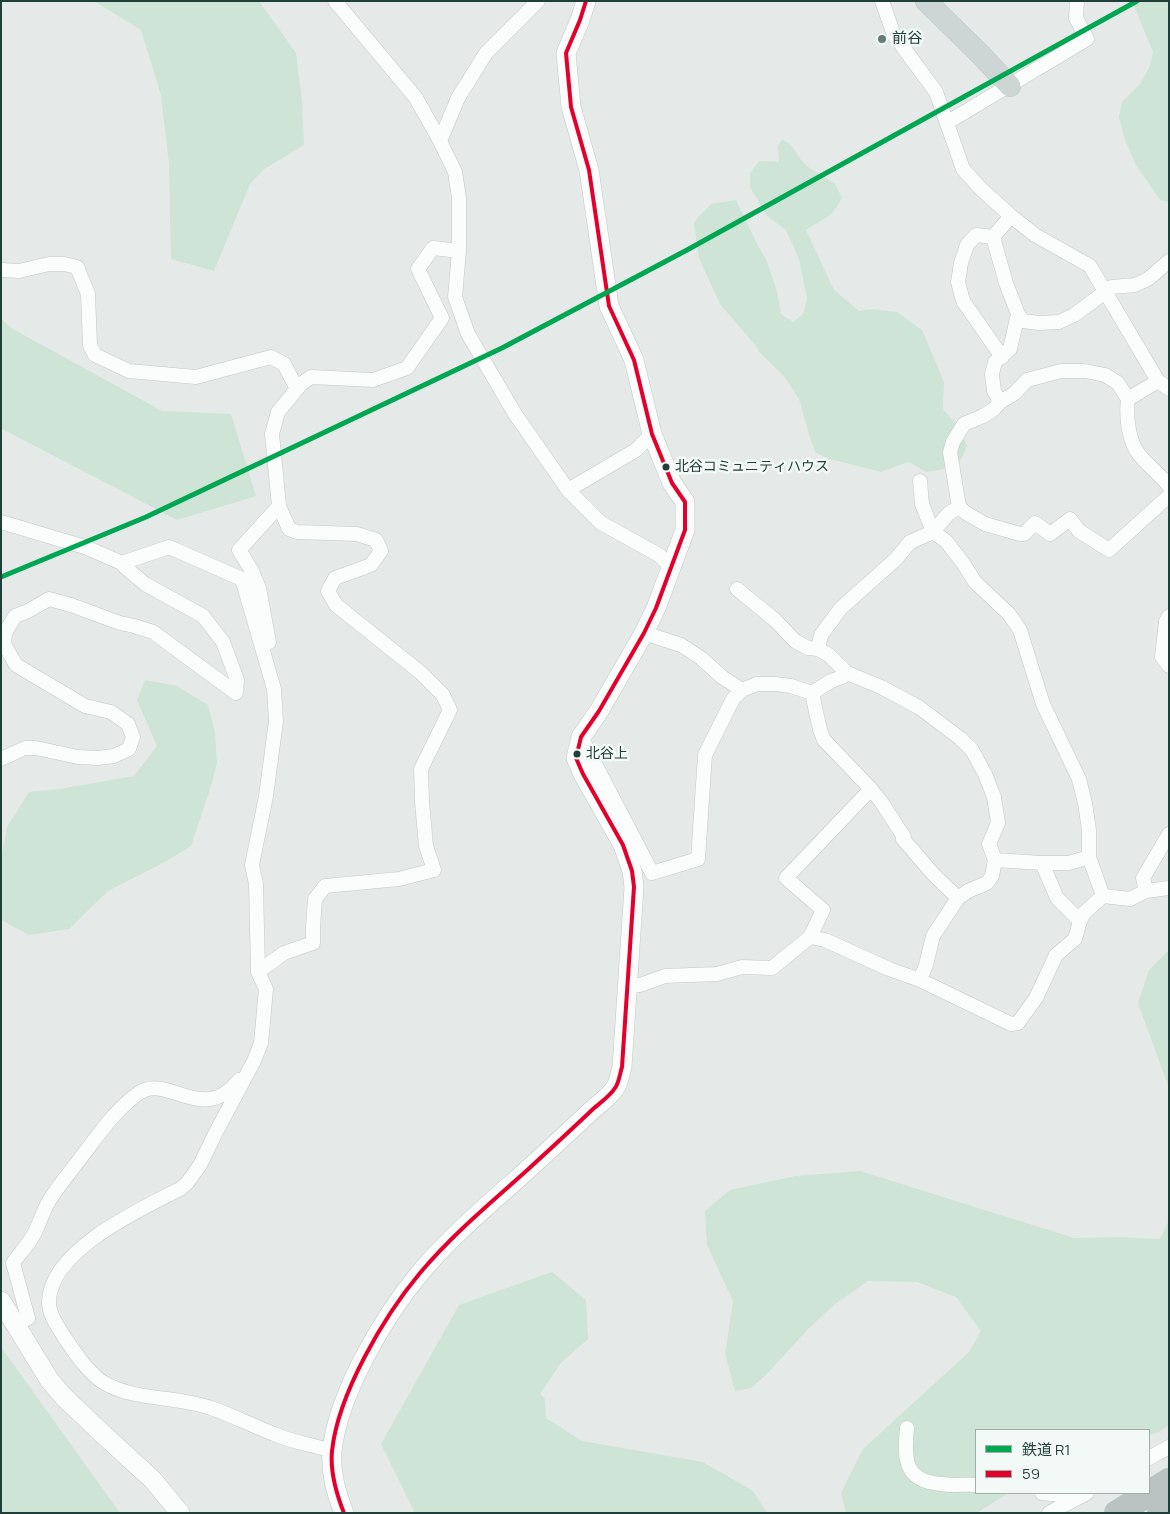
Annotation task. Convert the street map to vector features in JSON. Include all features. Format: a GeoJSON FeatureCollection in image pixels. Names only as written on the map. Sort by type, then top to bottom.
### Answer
{"type":"FeatureCollection","features":[{"type":"Feature","properties":{"kind":"highway"},"geometry":{"type":"LineString","coordinates":[[1150,1493],[1169,1481]]}},
{"type":"Feature","properties":{"kind":"highway"},"geometry":{"type":"LineString","coordinates":[[1117,1513],[1148,1494]]}},
{"type":"Feature","properties":{"kind":"highway"},"geometry":{"type":"LineString","coordinates":[[1160,1513],[1169,1508]]}},
{"type":"Feature","properties":{"kind":"main road"},"geometry":{"type":"LineString","coordinates":[[344,1513],[337,1496],[332,1474],[332,1451],[337,1426],[358,1370],[396,1305],[421,1272],[486,1207],[615,1088],[622,1067],[634,887],[632,871],[623,845],[576,758],[581,737],[599,711],[644,633],[656,608],[685,530],[685,502],[672,482],[652,434],[634,360],[609,306],[589,170],[571,107],[566,53],[586,1]]}},
{"type":"Feature","properties":{"kind":"main road"},"geometry":{"type":"LineString","coordinates":[[926,1],[982,55],[1010,86]]}},
{"type":"Feature","properties":{"kind":"main road"},"geometry":{"type":"LineString","coordinates":[[1,1301],[50,1380],[65,1398],[153,1480],[180,1513]]}},
{"type":"Feature","properties":{"kind":"street"},"geometry":{"type":"LineString","coordinates":[[335,1],[416,98],[455,172],[459,198],[459,251],[455,297],[468,334],[516,414],[568,490],[601,523],[659,556],[672,568]]}},
{"type":"Feature","properties":{"kind":"street"},"geometry":{"type":"LineString","coordinates":[[440,141],[458,98],[486,53],[538,1]]}},
{"type":"Feature","properties":{"kind":"street"},"geometry":{"type":"LineString","coordinates":[[882,1],[894,35],[936,92],[963,168],[981,189],[1035,235],[1090,266],[1163,385],[1128,399]]}},
{"type":"Feature","properties":{"kind":"street"},"geometry":{"type":"LineString","coordinates":[[948,122],[1086,39],[1076,18],[1077,1]]}},
{"type":"Feature","properties":{"kind":"street"},"geometry":{"type":"LineString","coordinates":[[993,238],[1011,216]]}},
{"type":"Feature","properties":{"kind":"street"},"geometry":{"type":"LineString","coordinates":[[993,238],[976,235],[967,245],[961,263],[958,282],[963,301],[1002,357]]}},
{"type":"Feature","properties":{"kind":"street"},"geometry":{"type":"LineString","coordinates":[[993,238],[1006,283],[1018,314],[1023,321],[1039,323],[1059,322],[1074,315],[1112,287],[1135,285],[1148,279],[1169,261]]}},
{"type":"Feature","properties":{"kind":"street"},"geometry":{"type":"LineString","coordinates":[[258,972],[284,953],[313,943],[312,926],[315,899],[325,886],[399,879],[434,870],[426,846],[421,769],[450,710],[442,695],[421,674],[336,606],[328,591],[335,578],[371,565],[381,551],[376,540],[357,534],[297,532],[289,529],[279,506],[272,434],[278,412],[301,384],[311,377],[373,380],[407,368],[442,318],[418,268],[434,248],[459,251]]}},
{"type":"Feature","properties":{"kind":"street"},"geometry":{"type":"LineString","coordinates":[[1,270],[19,271],[48,264],[64,264],[77,267],[88,294],[90,345],[95,355],[129,371],[196,378],[271,357],[284,364],[297,389]]}},
{"type":"Feature","properties":{"kind":"street"},"geometry":{"type":"LineString","coordinates":[[1000,402],[994,391],[992,374],[995,362],[1010,349],[1018,314]]}},
{"type":"Feature","properties":{"kind":"street"},"geometry":{"type":"LineString","coordinates":[[1169,486],[1136,450],[1130,432],[1128,399],[1118,383],[1105,375],[1085,371],[1061,371],[1027,380],[1015,393],[1000,402],[994,409],[964,424],[953,442],[950,452],[959,506],[966,513],[985,524],[1020,534],[1024,534],[1035,523],[1050,534],[1070,519],[1079,531],[1109,550],[1169,496]]}},
{"type":"Feature","properties":{"kind":"street"},"geometry":{"type":"LineString","coordinates":[[568,490],[636,450],[652,434]]}},
{"type":"Feature","properties":{"kind":"street"},"geometry":{"type":"LineString","coordinates":[[920,481],[922,504],[933,532],[946,542],[975,582],[1009,614],[1020,630],[1043,704],[1079,779],[1088,821],[1089,857],[1103,896]]}},
{"type":"Feature","properties":{"kind":"street"},"geometry":{"type":"LineString","coordinates":[[268,666],[273,659],[259,588],[252,571],[239,550],[279,506]]}},
{"type":"Feature","properties":{"kind":"street"},"geometry":{"type":"LineString","coordinates":[[818,649],[821,635],[842,608],[896,559],[910,542],[933,532],[948,514],[959,506]]}},
{"type":"Feature","properties":{"kind":"street"},"geometry":{"type":"LineString","coordinates":[[1,522],[85,548],[122,563],[145,584],[203,616],[223,642],[237,680],[236,693],[153,632],[49,599],[15,616],[5,633],[4,644],[16,665],[85,706],[111,712],[128,724],[133,737],[129,749],[114,756],[98,758],[78,757],[36,748],[25,748],[1,759]]}},
{"type":"Feature","properties":{"kind":"street"},"geometry":{"type":"LineString","coordinates":[[122,563],[169,547],[242,579],[274,689],[276,721],[266,796],[252,865],[256,884],[258,972],[266,990],[266,999],[261,1044],[200,1165],[187,1183],[180,1189],[102,1232],[85,1244],[68,1262],[55,1281],[49,1301],[51,1316],[93,1374],[106,1384],[122,1391],[210,1407],[275,1435],[332,1451]]}},
{"type":"Feature","properties":{"kind":"street"},"geometry":{"type":"LineString","coordinates":[[737,589],[775,620],[795,641],[808,648],[818,649],[829,655],[846,673],[881,687],[920,708],[961,739],[972,750],[985,774],[994,797],[998,823],[989,844],[995,860],[992,876],[987,883],[968,891],[958,898],[933,936],[926,965],[920,980]]}},
{"type":"Feature","properties":{"kind":"street"},"geometry":{"type":"LineString","coordinates":[[1169,616],[1166,621],[1162,657],[1169,666]]}},
{"type":"Feature","properties":{"kind":"street"},"geometry":{"type":"LineString","coordinates":[[644,633],[681,645],[701,658],[722,678],[742,690]]}},
{"type":"Feature","properties":{"kind":"street"},"geometry":{"type":"LineString","coordinates":[[812,693],[846,673]]}},
{"type":"Feature","properties":{"kind":"street"},"geometry":{"type":"LineString","coordinates":[[581,737],[652,873],[698,859],[705,755],[733,699],[742,690],[758,684],[791,686],[812,693]]}},
{"type":"Feature","properties":{"kind":"street"},"geometry":{"type":"LineString","coordinates":[[812,693],[824,740],[871,789],[904,837],[903,839],[934,875],[958,898]]}},
{"type":"Feature","properties":{"kind":"street"},"geometry":{"type":"LineString","coordinates":[[628,986],[640,985],[665,976],[718,974],[742,967],[772,968],[810,937],[823,910],[786,878],[871,789]]}},
{"type":"Feature","properties":{"kind":"street"},"geometry":{"type":"LineString","coordinates":[[1146,891],[1144,878],[1169,834]]}},
{"type":"Feature","properties":{"kind":"street"},"geometry":{"type":"LineString","coordinates":[[995,860],[1069,863],[1089,857]]}},
{"type":"Feature","properties":{"kind":"street"},"geometry":{"type":"LineString","coordinates":[[1042,863],[1056,898],[1080,921]]}},
{"type":"Feature","properties":{"kind":"street"},"geometry":{"type":"LineString","coordinates":[[810,937],[826,940],[889,969],[920,980],[1011,1024],[1018,1023],[1036,998],[1056,955],[1075,940],[1084,913],[1103,896],[1130,899],[1146,891],[1169,888]]}},
{"type":"Feature","properties":{"kind":"street"},"geometry":{"type":"LineString","coordinates":[[16,1326],[28,1318],[13,1263],[35,1234],[42,1214],[51,1198],[106,1124],[140,1092],[155,1087],[189,1098],[218,1098],[235,1085],[254,1061]]}},
{"type":"Feature","properties":{"kind":"street"},"geometry":{"type":"LineString","coordinates":[[907,1428],[906,1458],[907,1465],[912,1474],[929,1483],[975,1485]]}},
{"type":"Feature","properties":{"kind":"street"},"geometry":{"type":"LineString","coordinates":[[1150,1457],[1169,1447]]}},
{"type":"Feature","properties":{"kind":"street"},"geometry":{"type":"LineString","coordinates":[[1062,1494],[1083,1495]]}},
{"type":"Feature","properties":{"kind":"street"},"geometry":{"type":"LineString","coordinates":[[1049,1513],[1083,1495]]}},
{"type":"Feature","properties":{"kind":"green space"},"geometry":{"type":"Polygon","coordinates":[[[94,1],[259,1],[296,53],[302,101],[304,145],[263,170],[250,184],[214,271],[171,259],[169,164],[161,95],[141,30],[94,1]]]}},
{"type":"Feature","properties":{"kind":"green space"},"geometry":{"type":"Polygon","coordinates":[[[1132,1],[1169,1],[1169,202],[1160,200],[1136,165],[1125,140],[1119,117],[1122,102],[1140,84],[1149,68],[1153,52],[1132,1]]]}},
{"type":"Feature","properties":{"kind":"green space"},"geometry":{"type":"Polygon","coordinates":[[[782,139],[791,145],[808,167],[835,184],[842,198],[832,214],[806,230],[834,290],[859,311],[872,309],[897,312],[922,330],[944,382],[943,409],[958,426],[967,446],[959,463],[940,470],[927,472],[908,462],[881,472],[830,459],[816,453],[799,399],[784,376],[759,352],[720,304],[699,258],[694,223],[711,204],[736,200],[766,259],[777,291],[781,314],[793,322],[803,314],[807,299],[799,259],[786,230],[767,216],[750,187],[750,173],[759,161],[779,162],[778,146],[782,139]]]}},
{"type":"Feature","properties":{"kind":"green space"},"geometry":{"type":"Polygon","coordinates":[[[1,319],[11,328],[162,411],[231,414],[256,496],[177,520],[1,428],[1,319]]]}},
{"type":"Feature","properties":{"kind":"green space"},"geometry":{"type":"Polygon","coordinates":[[[145,680],[177,686],[208,705],[215,732],[217,763],[191,846],[165,862],[108,891],[69,929],[29,935],[3,921],[1,914],[1,861],[7,827],[29,792],[60,789],[134,776],[157,746],[137,700],[145,680]]]}},
{"type":"Feature","properties":{"kind":"green space"},"geometry":{"type":"Polygon","coordinates":[[[1169,950],[1169,1088],[1138,1003],[1149,970],[1169,950]]]}},
{"type":"Feature","properties":{"kind":"green space"},"geometry":{"type":"Polygon","coordinates":[[[860,1171],[1074,1238],[1121,1237],[1160,1239],[1169,1220],[1169,1425],[1159,1432],[1150,1435],[1150,1429],[975,1429],[975,1494],[1006,1494],[977,1513],[846,1513],[841,1493],[863,1449],[969,1352],[981,1331],[956,1297],[917,1282],[868,1281],[835,1304],[751,1388],[735,1391],[725,1354],[733,1301],[707,1245],[705,1211],[730,1190],[796,1176],[860,1171]]]}},
{"type":"Feature","properties":{"kind":"green space"},"geometry":{"type":"Polygon","coordinates":[[[552,1272],[586,1300],[588,1339],[561,1363],[540,1394],[545,1399],[546,1418],[582,1441],[703,1462],[753,1491],[767,1513],[415,1513],[381,1444],[459,1305],[552,1272]]]}},
{"type":"Feature","properties":{"kind":"green space"},"geometry":{"type":"Polygon","coordinates":[[[1,1347],[120,1513],[1,1513],[1,1347]]]}},
{"type":"Feature","properties":{"kind":"rail line","name":"R1"},"geometry":{"type":"LineString","coordinates":[[1,577],[146,517],[502,348],[687,250],[1137,1]]}},
{"type":"Feature","properties":{"kind":"transit line","name":"59"},"geometry":{"type":"LineString","coordinates":[[344,1513],[336,1490],[332,1467],[332,1451],[336,1429],[353,1381],[378,1333],[406,1291],[432,1259],[470,1221],[610,1094],[618,1083],[622,1067],[634,887],[632,871],[623,845],[576,758],[581,737],[599,711],[644,633],[656,608],[685,530],[685,502],[672,483],[652,434],[634,360],[609,306],[589,170],[571,107],[566,53],[586,1]]}},
{"type":"Feature","properties":{"kind":"place","name":"前谷"},"geometry":{"type":"Point","coordinates":[882,39]}},
{"type":"Feature","properties":{"kind":"place","name":"北谷コミュニティハウス"},"geometry":{"type":"Point","coordinates":[666,467]}},
{"type":"Feature","properties":{"kind":"place","name":"北谷上"},"geometry":{"type":"Point","coordinates":[577,754]}}]}
